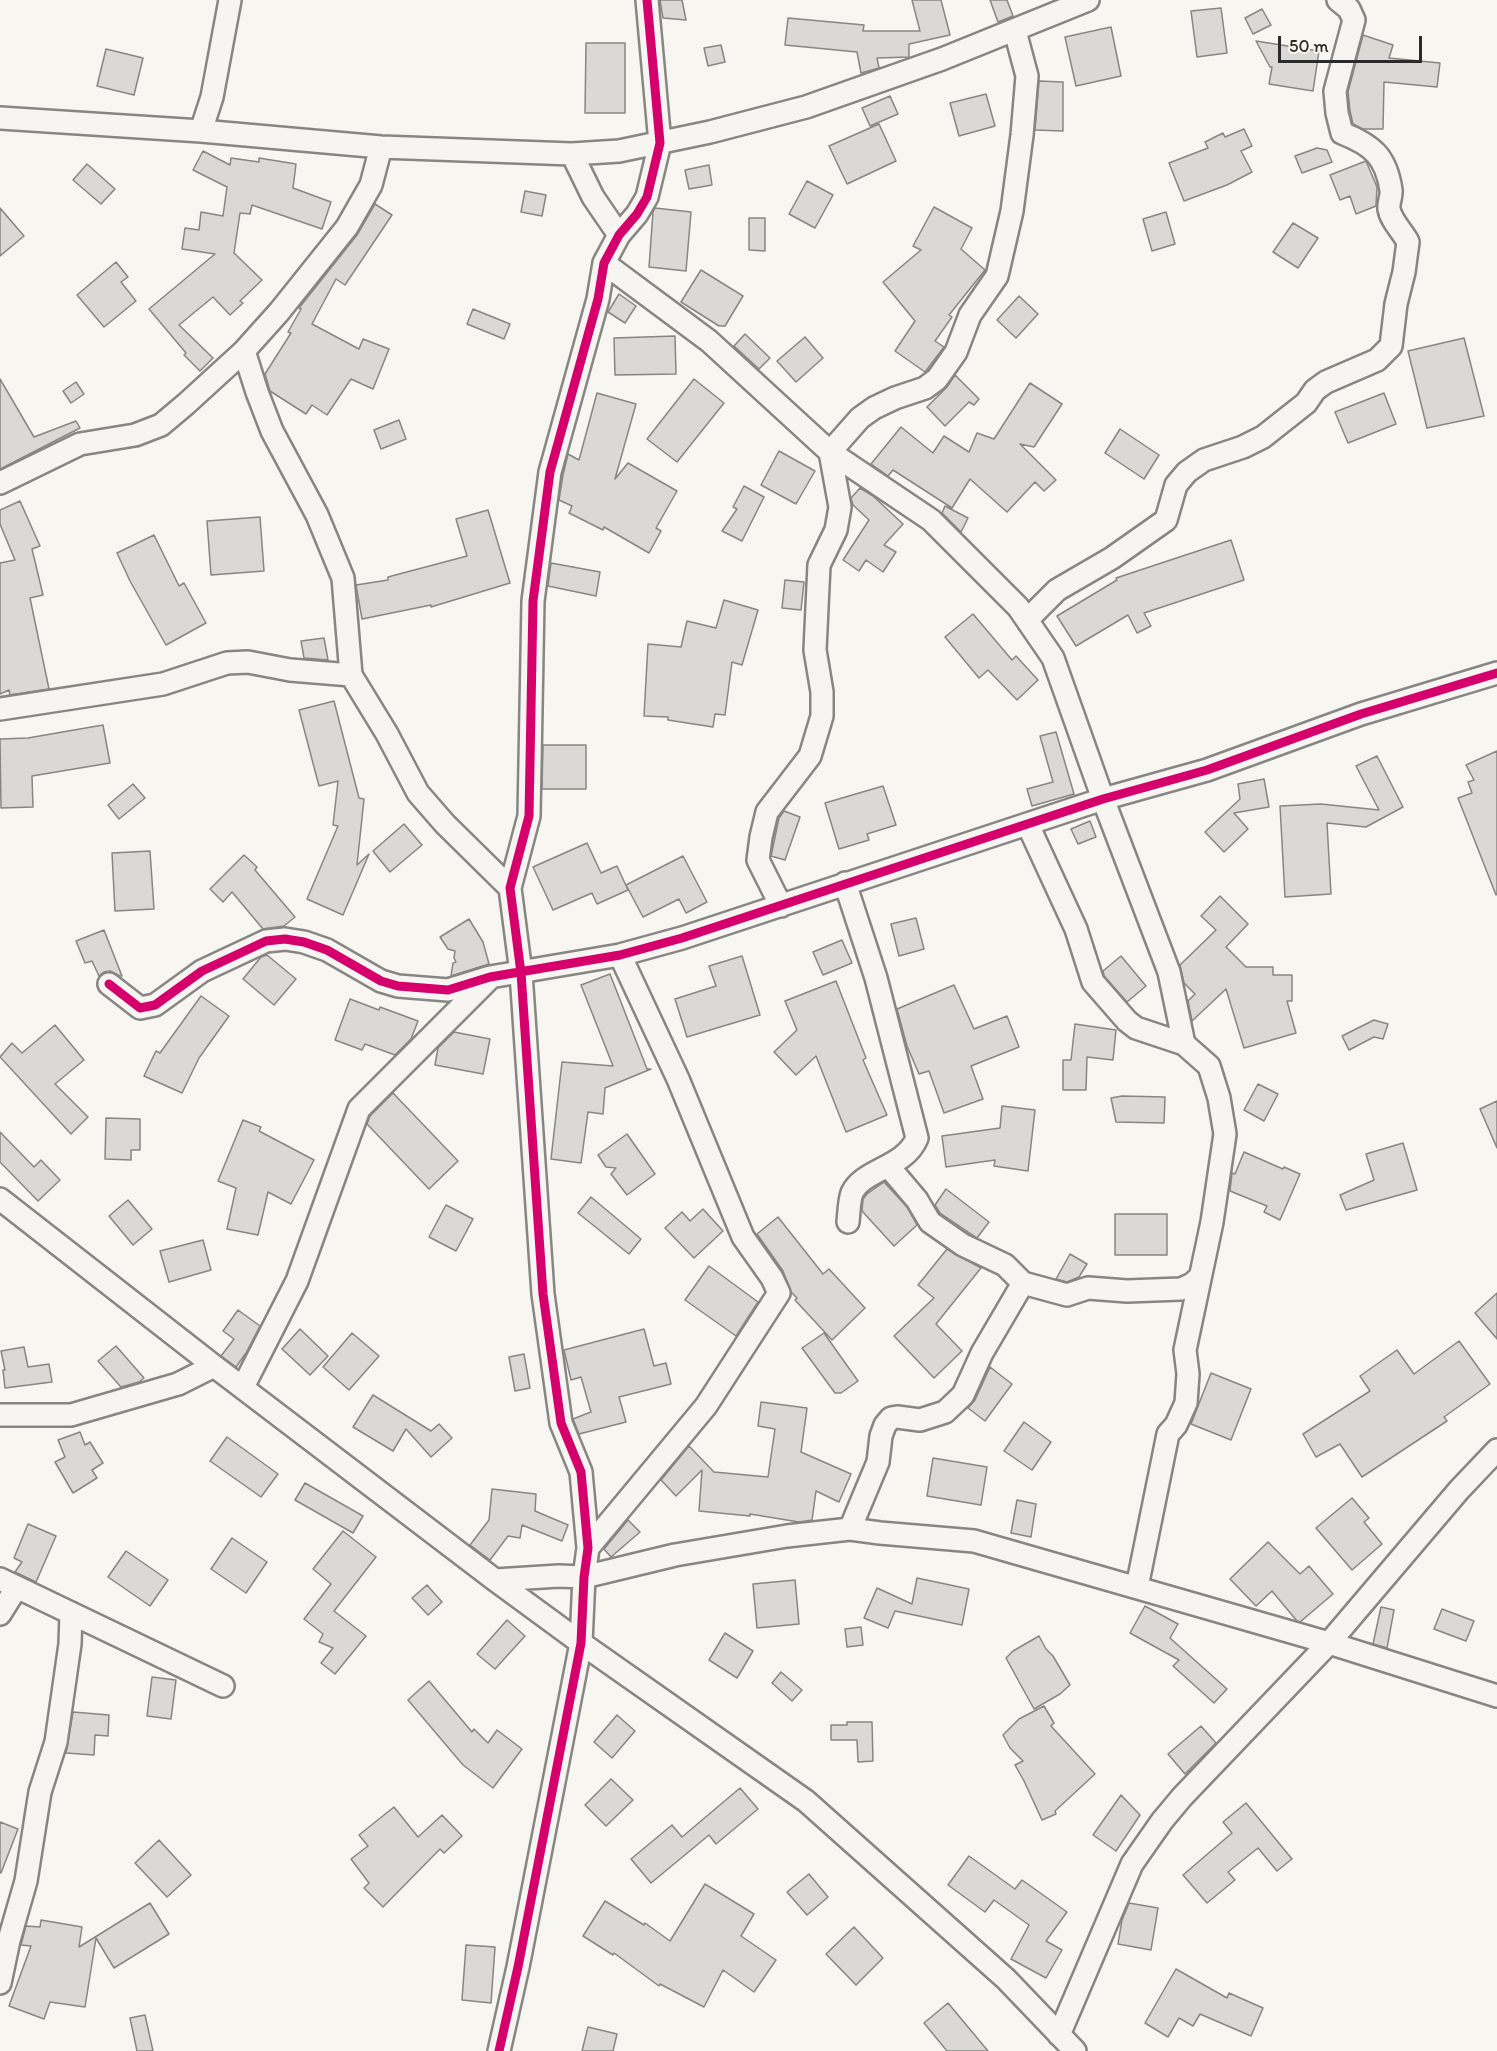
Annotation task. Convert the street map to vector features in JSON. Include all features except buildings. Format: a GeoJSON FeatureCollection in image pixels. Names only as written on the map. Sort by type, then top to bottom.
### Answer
{"type":"FeatureCollection","features":[{"type":"Feature","properties":{"kind":"street"},"geometry":{"type":"LineString","coordinates":[[201,131],[212,97],[230,0]]}},
{"type":"Feature","properties":{"kind":"street"},"geometry":{"type":"LineString","coordinates":[[499,2051],[518,1967],[580,1643],[588,1548],[581,1472],[561,1423],[543,1294],[521,973],[510,888],[529,816],[533,601],[550,472],[598,299],[604,263],[619,235],[637,214],[647,197],[660,143],[647,0]]}},
{"type":"Feature","properties":{"kind":"street"},"geometry":{"type":"LineString","coordinates":[[0,118],[201,131],[381,147],[572,154],[619,151],[710,132],[806,107],[1016,31],[1088,0]]}},
{"type":"Feature","properties":{"kind":"street"},"geometry":{"type":"LineString","coordinates":[[1027,620],[1057,591],[1112,558],[1166,520],[1176,485],[1187,472],[1204,460],[1243,447],[1263,437],[1306,403],[1315,390],[1326,382],[1377,360],[1391,346],[1396,304],[1408,242],[1393,219],[1389,208],[1391,192],[1381,158],[1360,140],[1342,133],[1335,91],[1354,20],[1349,9],[1338,0]]}},
{"type":"Feature","properties":{"kind":"street"},"geometry":{"type":"LineString","coordinates":[[830,452],[860,418],[874,408],[925,388],[937,379],[956,352],[970,315],[997,276],[1012,211],[1027,76],[1016,31]]}},
{"type":"Feature","properties":{"kind":"street"},"geometry":{"type":"LineString","coordinates":[[0,483],[80,444],[135,435],[161,424],[244,351],[279,312],[347,227],[371,185],[381,147]]}},
{"type":"Feature","properties":{"kind":"street"},"geometry":{"type":"LineString","coordinates":[[572,154],[593,197],[619,235]]}},
{"type":"Feature","properties":{"kind":"street"},"geometry":{"type":"LineString","coordinates":[[604,263],[709,341],[830,452],[931,520],[1018,607],[1053,658],[1168,972],[1184,1044]]}},
{"type":"Feature","properties":{"kind":"street"},"geometry":{"type":"LineString","coordinates":[[244,351],[272,431],[317,516],[343,578],[351,675],[418,793],[445,824],[510,888]]}},
{"type":"Feature","properties":{"kind":"street"},"geometry":{"type":"LineString","coordinates":[[781,906],[758,860],[768,812],[810,756],[822,716],[822,692],[815,650],[819,565],[836,530],[840,507],[830,452]]}},
{"type":"Feature","properties":{"kind":"street"},"geometry":{"type":"LineString","coordinates":[[0,709],[163,684],[227,663],[248,662],[290,670],[351,675]]}},
{"type":"Feature","properties":{"kind":"street"},"geometry":{"type":"LineString","coordinates":[[109,984],[140,1008],[155,1005],[202,971],[266,941],[285,939],[304,942],[327,950],[381,981],[398,986],[448,990],[490,977],[620,955],[682,939],[1103,799],[1207,770],[1361,714],[1497,673]]}},
{"type":"Feature","properties":{"kind":"street"},"geometry":{"type":"LineString","coordinates":[[1028,825],[1076,929],[1093,982],[1136,1028],[1184,1044],[1209,1066],[1219,1098],[1225,1134],[1212,1222],[1185,1350],[1188,1374],[1186,1403],[1176,1425],[1168,1434],[1137,1587]]}},
{"type":"Feature","properties":{"kind":"street"},"geometry":{"type":"LineString","coordinates":[[845,884],[876,978],[916,1138],[913,1147],[889,1167],[860,1182],[852,1194],[848,1222]]}},
{"type":"Feature","properties":{"kind":"street"},"geometry":{"type":"LineString","coordinates":[[588,1548],[706,1406],[779,1293],[772,1278],[743,1237],[678,1079],[620,955]]}},
{"type":"Feature","properties":{"kind":"street"},"geometry":{"type":"LineString","coordinates":[[243,1387],[297,1281],[359,1109],[490,977]]}},
{"type":"Feature","properties":{"kind":"street"},"geometry":{"type":"LineString","coordinates":[[889,1167],[916,1200],[930,1222],[963,1245],[1005,1265],[1023,1283],[1067,1295],[1088,1288],[1127,1291],[1181,1289],[1200,1277]]}},
{"type":"Feature","properties":{"kind":"street"},"geometry":{"type":"LineString","coordinates":[[0,1199],[214,1366],[495,1580],[580,1643],[806,1801],[1006,1979],[1075,2051]]}},
{"type":"Feature","properties":{"kind":"street"},"geometry":{"type":"LineString","coordinates":[[850,1529],[878,1462],[881,1436],[885,1425],[891,1418],[920,1420],[945,1412],[963,1395],[982,1353],[1023,1283]]}},
{"type":"Feature","properties":{"kind":"street"},"geometry":{"type":"LineString","coordinates":[[0,1415],[72,1415],[178,1384],[214,1366]]}},
{"type":"Feature","properties":{"kind":"street"},"geometry":{"type":"LineString","coordinates":[[1059,2035],[1131,1864],[1162,1821],[1329,1642],[1459,1490],[1497,1450]]}},
{"type":"Feature","properties":{"kind":"street"},"geometry":{"type":"LineString","coordinates":[[495,1580],[559,1576],[584,1577],[675,1555],[787,1536],[850,1529],[974,1541],[1329,1642],[1497,1696]]}},
{"type":"Feature","properties":{"kind":"street"},"geometry":{"type":"LineString","coordinates":[[0,1614],[9,1583],[223,1686]]}},
{"type":"Feature","properties":{"kind":"street"},"geometry":{"type":"LineString","coordinates":[[0,1983],[9,1940],[26,1881],[40,1792],[56,1742],[70,1644],[71,1613]]}},
{"type":"Feature","properties":{"kind":"cycle path"},"geometry":{"type":"LineString","coordinates":[[499,2051],[518,1967],[581,1643],[584,1577],[588,1548],[581,1472],[561,1423],[543,1294],[521,973],[510,888],[529,816],[533,601],[550,472],[598,299],[604,263],[619,235],[637,214],[647,197],[660,143],[647,0]]}},
{"type":"Feature","properties":{"kind":"cycle path"},"geometry":{"type":"LineString","coordinates":[[109,984],[140,1008],[155,1005],[202,971],[266,941],[285,939],[304,942],[327,950],[381,981],[398,986],[448,990],[490,977],[620,955],[682,938],[1103,799],[1207,770],[1361,714],[1497,673]]}}]}
